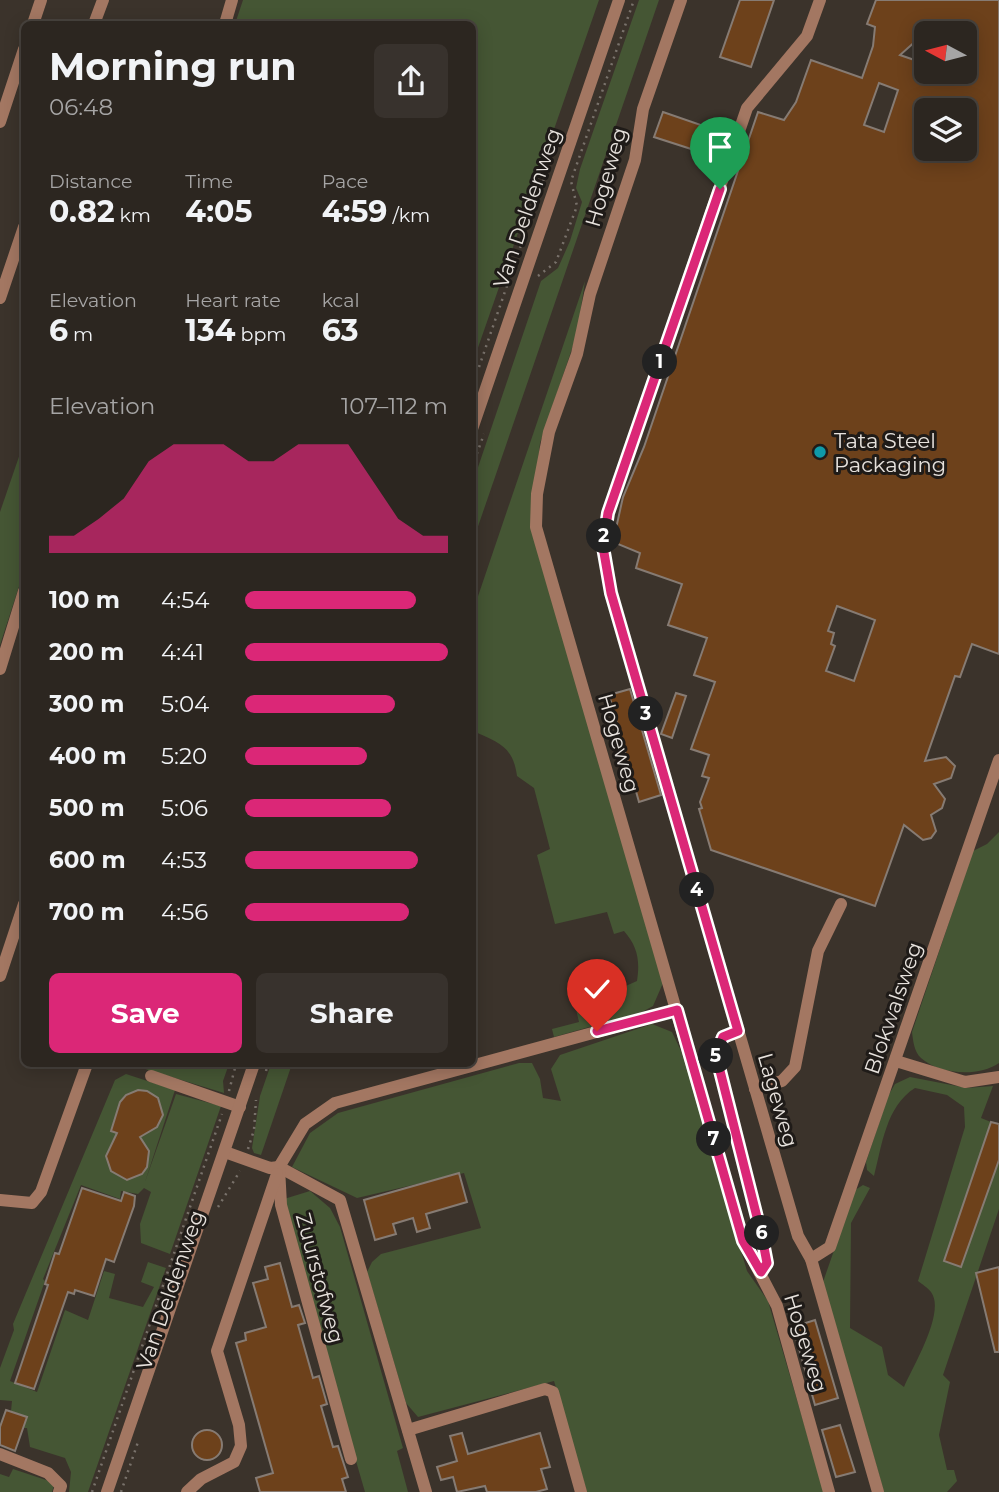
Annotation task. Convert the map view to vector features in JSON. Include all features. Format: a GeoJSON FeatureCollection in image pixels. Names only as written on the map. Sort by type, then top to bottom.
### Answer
{"type":"FeatureCollection","features":[{"type":"Feature","properties":{"kind":"lane"},"geometry":{"type":"LineString","coordinates":[[34,21],[41,0]]}},
{"type":"Feature","properties":{"kind":"lane"},"geometry":{"type":"LineString","coordinates":[[95,21],[103,0]]}},
{"type":"Feature","properties":{"kind":"lane"},"geometry":{"type":"LineString","coordinates":[[226,21],[232,0]]}},
{"type":"Feature","properties":{"kind":"lane","name":"Van Deldenweg"},"geometry":{"type":"LineString","coordinates":[[479,429],[619,0]]}},
{"type":"Feature","properties":{"kind":"lane","name":"Hogeweg"},"geometry":{"type":"LineString","coordinates":[[681,0],[643,110],[635,160],[590,293],[576,354],[549,432],[537,494],[536,527],[743,1241],[777,1306],[829,1492]]}},
{"type":"Feature","properties":{"kind":"lane","name":"Lageweg"},"geometry":{"type":"LineString","coordinates":[[820,0],[807,36],[747,108],[608,513],[603,547],[611,593],[738,1031],[798,1236],[811,1259],[878,1492]]}},
{"type":"Feature","properties":{"kind":"lane"},"geometry":{"type":"LineString","coordinates":[[0,122],[21,58]]}},
{"type":"Feature","properties":{"kind":"lane"},"geometry":{"type":"LineString","coordinates":[[0,74],[14,79]]}},
{"type":"Feature","properties":{"kind":"lane"},"geometry":{"type":"LineString","coordinates":[[0,298],[21,236]]}},
{"type":"Feature","properties":{"kind":"lane"},"geometry":{"type":"LineString","coordinates":[[0,668],[21,602]]}},
{"type":"Feature","properties":{"kind":"lane","name":"Blokwalsweg"},"geometry":{"type":"LineString","coordinates":[[811,1259],[830,1247],[999,760]]}},
{"type":"Feature","properties":{"kind":"lane"},"geometry":{"type":"LineString","coordinates":[[755,1089],[782,1081],[795,1067],[818,951],[841,904]]}},
{"type":"Feature","properties":{"kind":"lane"},"geometry":{"type":"LineString","coordinates":[[0,976],[21,913]]}},
{"type":"Feature","properties":{"kind":"lane"},"geometry":{"type":"LineString","coordinates":[[476,1065],[677,1010]]}},
{"type":"Feature","properties":{"kind":"lane"},"geometry":{"type":"LineString","coordinates":[[738,1031],[723,1037],[716,1055],[762,1237],[767,1263],[761,1272]]}},
{"type":"Feature","properties":{"kind":"lane"},"geometry":{"type":"LineString","coordinates":[[895,1061],[965,1082],[999,1077]]}},
{"type":"Feature","properties":{"kind":"lane"},"geometry":{"type":"LineString","coordinates":[[0,1200],[32,1203],[41,1192],[86,1067]]}},
{"type":"Feature","properties":{"kind":"lane","name":"Van Deldenweg"},"geometry":{"type":"LineString","coordinates":[[107,1492],[253,1067]]}},
{"type":"Feature","properties":{"kind":"lane"},"geometry":{"type":"LineString","coordinates":[[187,1492],[201,1479],[233,1462],[241,1446],[239,1425],[217,1351],[279,1167],[305,1124],[335,1103],[467,1067]]}},
{"type":"Feature","properties":{"kind":"lane"},"geometry":{"type":"LineString","coordinates":[[151,1076],[240,1107]]}},
{"type":"Feature","properties":{"kind":"lane"},"geometry":{"type":"LineString","coordinates":[[225,1153],[270,1168],[279,1167],[340,1200],[426,1492]]}},
{"type":"Feature","properties":{"kind":"lane","name":"Zuurstofweg"},"geometry":{"type":"LineString","coordinates":[[279,1167],[284,1227],[351,1459]]}},
{"type":"Feature","properties":{"kind":"lane"},"geometry":{"type":"LineString","coordinates":[[408,1430],[545,1389],[553,1392],[580,1492]]}},
{"type":"Feature","properties":{"kind":"lane"},"geometry":{"type":"LineString","coordinates":[[0,1454],[48,1473],[61,1486],[59,1492]]}},
{"type":"Feature","properties":{"kind":"path","name":"Van Deldenweg"},"geometry":{"type":"LineString","coordinates":[[538,276],[555,262],[577,205],[571,181],[634,0]]}},
{"type":"Feature","properties":{"kind":"path","name":"Van Deldenweg"},"geometry":{"type":"LineString","coordinates":[[92,1492],[226,1102],[235,1067]]}},
{"type":"Feature","properties":{"kind":"path"},"geometry":{"type":"LineString","coordinates":[[264,1077],[267,1067]]}},
{"type":"Feature","properties":{"kind":"path","name":"Van Deldenweg"},"geometry":{"type":"LineString","coordinates":[[218,1208],[234,1185],[245,1158],[254,1130],[255,1102],[260,1089]]}},
{"type":"Feature","properties":{"kind":"path"},"geometry":{"type":"LineString","coordinates":[[121,1492],[139,1440]]}},
{"type":"Feature","properties":{"kind":"green space"},"geometry":{"type":"Polygon","coordinates":[[[243,0],[599,0],[476,353],[476,21],[236,21],[243,0]]]}},
{"type":"Feature","properties":{"kind":"green space"},"geometry":{"type":"Polygon","coordinates":[[[639,0],[659,0],[476,532],[476,473],[541,281],[558,268],[570,241],[582,202],[576,188],[580,169],[639,0]]]}},
{"type":"Feature","properties":{"kind":"green space"},"geometry":{"type":"Polygon","coordinates":[[[585,281],[577,334],[540,443],[531,526],[663,983],[653,1006],[642,1012],[554,1037],[552,1029],[579,1022],[576,1009],[621,996],[619,989],[637,981],[637,954],[624,931],[614,934],[607,912],[555,924],[537,855],[550,849],[534,788],[517,776],[512,758],[503,746],[476,732],[476,602],[585,281]]]}},
{"type":"Feature","properties":{"kind":"green space"},"geometry":{"type":"Polygon","coordinates":[[[21,451],[21,580],[0,645],[0,512],[21,451]]]}},
{"type":"Feature","properties":{"kind":"green space"},"geometry":{"type":"Polygon","coordinates":[[[999,832],[999,1063],[981,1071],[949,1071],[921,1058],[915,1049],[912,1032],[973,851],[987,844],[999,832]]]}},
{"type":"Feature","properties":{"kind":"green space"},"geometry":{"type":"Polygon","coordinates":[[[652,1024],[672,1032],[683,1055],[747,1271],[768,1301],[824,1492],[587,1492],[554,1381],[418,1417],[406,1403],[367,1272],[372,1262],[381,1254],[481,1228],[464,1173],[357,1198],[292,1167],[310,1133],[338,1113],[519,1063],[532,1063],[540,1079],[543,1098],[561,1101],[551,1069],[560,1055],[652,1024]]]}},
{"type":"Feature","properties":{"kind":"green space"},"geometry":{"type":"Polygon","coordinates":[[[139,1067],[228,1067],[223,1081],[224,1093],[139,1067]]]}},
{"type":"Feature","properties":{"kind":"green space"},"geometry":{"type":"Polygon","coordinates":[[[270,1067],[291,1067],[261,1155],[254,1153],[252,1148],[260,1096],[270,1067]]]}},
{"type":"Feature","properties":{"kind":"green space"},"geometry":{"type":"Polygon","coordinates":[[[126,1074],[175,1090],[145,1182],[176,1094],[221,1106],[170,1254],[141,1243],[140,1224],[151,1192],[144,1188],[138,1194],[121,1191],[120,1199],[81,1185],[43,1279],[45,1281],[10,1381],[37,1392],[65,1310],[88,1320],[104,1271],[115,1274],[109,1298],[143,1307],[154,1287],[141,1282],[148,1262],[166,1268],[88,1492],[69,1492],[71,1472],[65,1458],[30,1447],[27,1428],[23,1428],[27,1417],[11,1411],[12,1401],[0,1400],[0,1368],[14,1330],[13,1324],[115,1080],[126,1074]]]}},
{"type":"Feature","properties":{"kind":"green space"},"geometry":{"type":"Polygon","coordinates":[[[910,1077],[967,1088],[993,1086],[981,1118],[991,1122],[944,1261],[961,1267],[999,1160],[999,1209],[943,1375],[950,1382],[939,1435],[947,1470],[954,1470],[957,1481],[947,1492],[884,1492],[823,1282],[855,1190],[863,1185],[870,1188],[851,1223],[850,1328],[882,1347],[888,1375],[904,1387],[931,1325],[935,1301],[931,1292],[918,1281],[965,1127],[964,1107],[947,1095],[915,1088],[897,1105],[891,1116],[874,1176],[867,1170],[866,1162],[888,1096],[895,1084],[910,1077]]]}},
{"type":"Feature","properties":{"kind":"green space"},"geometry":{"type":"Polygon","coordinates":[[[310,1191],[330,1208],[340,1227],[403,1448],[397,1451],[408,1492],[365,1492],[287,1224],[284,1199],[310,1191]]]}},
{"type":"Feature","properties":{"kind":"green space"},"geometry":{"type":"Polygon","coordinates":[[[13,1469],[49,1481],[54,1485],[52,1492],[0,1492],[0,1474],[9,1477],[13,1469]]]}},
{"type":"Feature","properties":{"kind":"building"},"geometry":{"type":"Polygon","coordinates":[[[740,0],[774,0],[751,67],[720,57],[740,0]]]}},
{"type":"Feature","properties":{"kind":"building","name":"Tata Steel Packaging"},"geometry":{"type":"Polygon","coordinates":[[[876,0],[999,0],[999,654],[972,644],[960,677],[955,676],[925,761],[946,757],[955,766],[951,778],[934,784],[945,799],[942,808],[931,815],[936,831],[931,838],[923,840],[904,825],[875,906],[711,850],[699,809],[702,808],[700,802],[709,778],[702,776],[709,755],[691,749],[715,682],[694,675],[707,638],[668,625],[682,584],[636,568],[640,553],[613,542],[623,497],[644,447],[758,112],[784,120],[796,102],[811,60],[862,78],[873,46],[875,27],[867,24],[876,0]],[[879,83],[864,125],[884,132],[898,90],[879,83]],[[837,606],[828,631],[834,633],[831,644],[835,646],[826,671],[854,681],[875,620],[837,606]]]}},
{"type":"Feature","properties":{"kind":"building"},"geometry":{"type":"Polygon","coordinates":[[[663,112],[727,134],[719,158],[654,137],[663,112]]]}},
{"type":"Feature","properties":{"kind":"building"},"geometry":{"type":"Polygon","coordinates":[[[630,689],[661,795],[639,802],[609,695],[630,689]]]}},
{"type":"Feature","properties":{"kind":"building"},"geometry":{"type":"Polygon","coordinates":[[[676,693],[686,696],[672,738],[661,734],[676,693]]]}},
{"type":"Feature","properties":{"kind":"building"},"geometry":{"type":"Polygon","coordinates":[[[138,1090],[147,1091],[158,1098],[163,1115],[157,1127],[140,1137],[149,1151],[147,1167],[142,1174],[127,1180],[111,1171],[106,1156],[117,1133],[111,1131],[120,1102],[126,1095],[138,1090]]]}},
{"type":"Feature","properties":{"kind":"building"},"geometry":{"type":"Polygon","coordinates":[[[991,1122],[999,1124],[999,1160],[961,1267],[944,1261],[991,1122]]]}},
{"type":"Feature","properties":{"kind":"building"},"geometry":{"type":"Polygon","coordinates":[[[459,1173],[467,1202],[426,1214],[430,1228],[417,1232],[413,1218],[393,1224],[396,1234],[375,1240],[364,1200],[459,1173]]]}},
{"type":"Feature","properties":{"kind":"building"},"geometry":{"type":"Polygon","coordinates":[[[82,1188],[121,1201],[124,1192],[135,1196],[134,1206],[114,1262],[106,1259],[94,1296],[75,1290],[74,1294],[68,1292],[34,1389],[15,1383],[48,1285],[45,1284],[55,1253],[59,1254],[82,1188]]]}},
{"type":"Feature","properties":{"kind":"building"},"geometry":{"type":"Polygon","coordinates":[[[280,1263],[292,1307],[299,1305],[305,1323],[298,1325],[313,1378],[319,1376],[327,1404],[321,1406],[333,1447],[338,1446],[348,1477],[342,1479],[346,1492],[260,1492],[256,1478],[273,1473],[236,1343],[246,1340],[245,1333],[266,1327],[253,1283],[268,1279],[265,1267],[280,1263]]]}},
{"type":"Feature","properties":{"kind":"building"},"geometry":{"type":"Polygon","coordinates":[[[999,1267],[999,1352],[995,1352],[976,1273],[999,1267]]]}},
{"type":"Feature","properties":{"kind":"building"},"geometry":{"type":"Polygon","coordinates":[[[815,1320],[838,1398],[815,1405],[793,1327],[815,1320]]]}},
{"type":"Feature","properties":{"kind":"building"},"geometry":{"type":"Polygon","coordinates":[[[6,1410],[27,1417],[15,1451],[0,1445],[0,1427],[6,1410]]]}},
{"type":"Feature","properties":{"kind":"building"},"geometry":{"type":"Polygon","coordinates":[[[840,1425],[855,1472],[836,1477],[822,1430],[840,1425]]]}},
{"type":"Feature","properties":{"kind":"building"},"geometry":{"type":"Polygon","coordinates":[[[207,1430],[218,1434],[222,1445],[218,1456],[207,1460],[196,1456],[192,1445],[196,1434],[207,1430]]]}},
{"type":"Feature","properties":{"kind":"building"},"geometry":{"type":"Polygon","coordinates":[[[462,1433],[468,1454],[540,1433],[550,1467],[541,1469],[547,1489],[536,1492],[487,1492],[485,1486],[457,1492],[453,1477],[441,1480],[437,1467],[457,1461],[450,1436],[462,1433]]]}},
{"type":"Feature","properties":{"kind":"place","name":"Tata Steel Packaging"},"geometry":{"type":"Point","coordinates":[820,452]}},
{"type":"Feature","properties":{"kind":"route"},"geometry":{"type":"LineString","coordinates":[[597,1031],[677,1010],[743,1241],[761,1272],[767,1263],[762,1237],[716,1055],[723,1037],[738,1031],[611,593],[603,547],[608,513],[720,189]]}}]}
